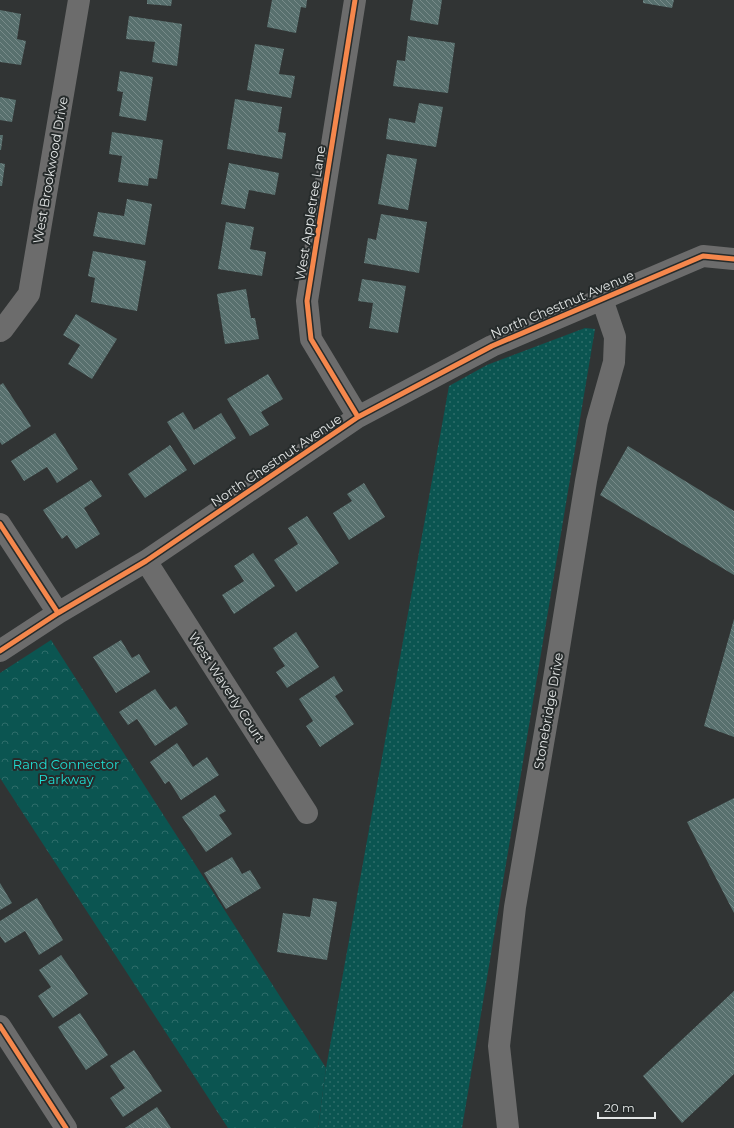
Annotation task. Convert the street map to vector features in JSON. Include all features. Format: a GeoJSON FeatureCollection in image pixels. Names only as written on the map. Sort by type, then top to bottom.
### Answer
{"type":"FeatureCollection","features":[{"type":"Feature","properties":{"kind":"street","name":"West Brookwood Drive"},"geometry":{"type":"LineString","coordinates":[[0,331],[29,294],[79,0]]}},
{"type":"Feature","properties":{"kind":"street","name":"West Appletree Lane"},"geometry":{"type":"LineString","coordinates":[[355,0],[307,301],[311,339],[358,417]]}},
{"type":"Feature","properties":{"kind":"street","name":"North Chestnut Avenue"},"geometry":{"type":"LineString","coordinates":[[0,651],[58,613],[146,561],[358,417],[492,346],[703,256],[734,259]]}},
{"type":"Feature","properties":{"kind":"street","name":"Stonebridge Drive"},"geometry":{"type":"LineString","coordinates":[[508,1128],[499,1046],[515,907],[586,481],[597,422],[614,362],[615,337],[602,299]]}},
{"type":"Feature","properties":{"kind":"street"},"geometry":{"type":"LineString","coordinates":[[0,524],[58,613]]}},
{"type":"Feature","properties":{"kind":"street","name":"West Waverly Court"},"geometry":{"type":"LineString","coordinates":[[146,561],[307,813]]}},
{"type":"Feature","properties":{"kind":"street"},"geometry":{"type":"LineString","coordinates":[[0,1026],[66,1128]]}},
{"type":"Feature","properties":{"kind":"green space"},"geometry":{"type":"Polygon","coordinates":[[[585,328],[595,329],[462,1128],[318,1128],[326,1068],[449,386],[487,365],[585,328]]]}},
{"type":"Feature","properties":{"kind":"green space","name":"Rand Connector Parkway"},"geometry":{"type":"Polygon","coordinates":[[[51,640],[326,1068],[318,1128],[228,1128],[0,778],[0,673],[51,640]]]}},
{"type":"Feature","properties":{"kind":"building"},"geometry":{"type":"Polygon","coordinates":[[[147,0],[172,0],[171,6],[147,4],[147,0]]]}},
{"type":"Feature","properties":{"kind":"building"},"geometry":{"type":"Polygon","coordinates":[[[272,0],[307,0],[306,8],[301,7],[296,33],[267,27],[272,0]]]}},
{"type":"Feature","properties":{"kind":"building"},"geometry":{"type":"Polygon","coordinates":[[[413,0],[442,0],[438,25],[410,20],[413,0]]]}},
{"type":"Feature","properties":{"kind":"building"},"geometry":{"type":"Polygon","coordinates":[[[643,0],[674,0],[672,8],[643,3],[643,0]]]}},
{"type":"Feature","properties":{"kind":"building"},"geometry":{"type":"Polygon","coordinates":[[[0,10],[21,14],[17,39],[26,41],[21,65],[0,62],[0,10]]]}},
{"type":"Feature","properties":{"kind":"building"},"geometry":{"type":"Polygon","coordinates":[[[129,16],[182,24],[177,66],[152,62],[155,42],[126,39],[129,16]]]}},
{"type":"Feature","properties":{"kind":"building"},"geometry":{"type":"Polygon","coordinates":[[[408,36],[455,43],[448,93],[393,86],[397,60],[405,61],[408,36]]]}},
{"type":"Feature","properties":{"kind":"building"},"geometry":{"type":"Polygon","coordinates":[[[255,44],[284,49],[279,74],[295,76],[291,98],[247,90],[255,44]]]}},
{"type":"Feature","properties":{"kind":"building"},"geometry":{"type":"Polygon","coordinates":[[[120,71],[153,77],[146,121],[119,116],[123,92],[117,91],[120,71]]]}},
{"type":"Feature","properties":{"kind":"building"},"geometry":{"type":"Polygon","coordinates":[[[0,97],[16,100],[12,122],[0,120],[0,97]]]}},
{"type":"Feature","properties":{"kind":"building"},"geometry":{"type":"Polygon","coordinates":[[[235,99],[282,107],[278,132],[286,133],[282,159],[227,149],[235,99]]]}},
{"type":"Feature","properties":{"kind":"building"},"geometry":{"type":"Polygon","coordinates":[[[419,103],[443,107],[436,147],[386,139],[389,118],[415,123],[419,103]]]}},
{"type":"Feature","properties":{"kind":"building"},"geometry":{"type":"Polygon","coordinates":[[[112,132],[163,140],[157,179],[149,178],[148,186],[118,182],[122,156],[109,154],[112,132]]]}},
{"type":"Feature","properties":{"kind":"building"},"geometry":{"type":"Polygon","coordinates":[[[0,135],[3,135],[1,150],[0,150],[0,135]]]}},
{"type":"Feature","properties":{"kind":"building"},"geometry":{"type":"Polygon","coordinates":[[[387,154],[417,159],[408,210],[378,204],[387,154]]]}},
{"type":"Feature","properties":{"kind":"building"},"geometry":{"type":"Polygon","coordinates":[[[0,163],[5,164],[2,186],[0,186],[0,163]]]}},
{"type":"Feature","properties":{"kind":"building"},"geometry":{"type":"Polygon","coordinates":[[[229,163],[279,173],[275,195],[249,190],[245,209],[221,204],[229,163]]]}},
{"type":"Feature","properties":{"kind":"building"},"geometry":{"type":"Polygon","coordinates":[[[127,199],[152,204],[145,245],[93,236],[98,212],[124,216],[127,199]]]}},
{"type":"Feature","properties":{"kind":"building"},"geometry":{"type":"Polygon","coordinates":[[[381,214],[427,222],[419,273],[364,263],[368,238],[376,240],[381,214]]]}},
{"type":"Feature","properties":{"kind":"building"},"geometry":{"type":"Polygon","coordinates":[[[226,222],[254,227],[250,249],[266,252],[262,276],[218,269],[226,222]]]}},
{"type":"Feature","properties":{"kind":"building"},"geometry":{"type":"Polygon","coordinates":[[[93,251],[146,261],[137,311],[91,302],[95,278],[88,276],[93,251]]]}},
{"type":"Feature","properties":{"kind":"building"},"geometry":{"type":"Polygon","coordinates":[[[362,279],[406,286],[398,333],[369,328],[373,303],[358,301],[362,279]]]}},
{"type":"Feature","properties":{"kind":"building"},"geometry":{"type":"Polygon","coordinates":[[[246,289],[251,318],[255,318],[259,339],[225,344],[217,294],[246,289]]]}},
{"type":"Feature","properties":{"kind":"building"},"geometry":{"type":"Polygon","coordinates":[[[76,314],[117,339],[92,379],[68,364],[80,345],[63,335],[76,314]]]}},
{"type":"Feature","properties":{"kind":"building"},"geometry":{"type":"Polygon","coordinates":[[[268,374],[283,399],[261,412],[269,425],[250,436],[227,399],[268,374]]]}},
{"type":"Feature","properties":{"kind":"building"},"geometry":{"type":"Polygon","coordinates":[[[3,383],[31,426],[2,445],[0,442],[0,385],[3,383]]]}},
{"type":"Feature","properties":{"kind":"building"},"geometry":{"type":"Polygon","coordinates":[[[183,412],[194,430],[221,413],[236,438],[194,465],[167,422],[183,412]]]}},
{"type":"Feature","properties":{"kind":"building"},"geometry":{"type":"Polygon","coordinates":[[[55,433],[78,469],[57,483],[47,467],[24,481],[11,461],[55,433]]]}},
{"type":"Feature","properties":{"kind":"building"},"geometry":{"type":"Polygon","coordinates":[[[170,445],[187,470],[145,498],[128,474],[170,445]]]}},
{"type":"Feature","properties":{"kind":"building"},"geometry":{"type":"Polygon","coordinates":[[[628,446],[734,511],[734,575],[600,495],[628,446]]]}},
{"type":"Feature","properties":{"kind":"building"},"geometry":{"type":"Polygon","coordinates":[[[91,480],[102,496],[84,508],[100,534],[76,549],[67,535],[62,539],[43,510],[91,480]]]}},
{"type":"Feature","properties":{"kind":"building"},"geometry":{"type":"Polygon","coordinates":[[[364,483],[385,517],[349,540],[333,513],[352,501],[347,494],[364,483]]]}},
{"type":"Feature","properties":{"kind":"building"},"geometry":{"type":"Polygon","coordinates":[[[307,516],[339,563],[296,592],[274,560],[298,544],[288,528],[307,516]]]}},
{"type":"Feature","properties":{"kind":"building"},"geometry":{"type":"Polygon","coordinates":[[[253,553],[275,586],[234,614],[222,595],[244,581],[234,566],[253,553]]]}},
{"type":"Feature","properties":{"kind":"building"},"geometry":{"type":"Polygon","coordinates":[[[734,619],[734,737],[704,726],[734,619]]]}},
{"type":"Feature","properties":{"kind":"building"},"geometry":{"type":"Polygon","coordinates":[[[296,632],[319,667],[287,688],[276,672],[285,666],[273,648],[296,632]]]}},
{"type":"Feature","properties":{"kind":"building"},"geometry":{"type":"Polygon","coordinates":[[[121,640],[132,658],[139,654],[150,672],[116,693],[93,657],[121,640]]]}},
{"type":"Feature","properties":{"kind":"building"},"geometry":{"type":"Polygon","coordinates":[[[334,676],[343,691],[335,696],[354,724],[320,747],[306,726],[313,721],[299,699],[334,676]]]}},
{"type":"Feature","properties":{"kind":"building"},"geometry":{"type":"Polygon","coordinates":[[[155,689],[170,710],[176,706],[188,724],[155,746],[137,719],[128,725],[119,712],[155,689]]]}},
{"type":"Feature","properties":{"kind":"building"},"geometry":{"type":"Polygon","coordinates":[[[177,743],[193,767],[207,757],[219,775],[181,800],[169,781],[165,784],[150,762],[177,743]]]}},
{"type":"Feature","properties":{"kind":"building"},"geometry":{"type":"Polygon","coordinates":[[[215,795],[226,811],[219,815],[232,834],[206,852],[182,817],[215,795]]]}},
{"type":"Feature","properties":{"kind":"building"},"geometry":{"type":"Polygon","coordinates":[[[734,798],[734,913],[687,822],[734,798]]]}},
{"type":"Feature","properties":{"kind":"building"},"geometry":{"type":"Polygon","coordinates":[[[232,857],[242,874],[250,870],[261,888],[226,909],[204,873],[232,857]]]}},
{"type":"Feature","properties":{"kind":"building"},"geometry":{"type":"Polygon","coordinates":[[[0,883],[12,903],[0,910],[0,883]]]}},
{"type":"Feature","properties":{"kind":"building"},"geometry":{"type":"Polygon","coordinates":[[[37,898],[63,940],[39,955],[25,931],[5,943],[0,936],[0,921],[37,898]]]}},
{"type":"Feature","properties":{"kind":"building"},"geometry":{"type":"Polygon","coordinates":[[[313,898],[337,902],[327,960],[277,952],[283,913],[310,917],[313,898]]]}},
{"type":"Feature","properties":{"kind":"building"},"geometry":{"type":"Polygon","coordinates":[[[61,955],[88,994],[53,1018],[38,996],[51,987],[39,970],[61,955]]]}},
{"type":"Feature","properties":{"kind":"building"},"geometry":{"type":"Polygon","coordinates":[[[734,991],[734,1074],[682,1123],[643,1076],[734,991]]]}},
{"type":"Feature","properties":{"kind":"building"},"geometry":{"type":"Polygon","coordinates":[[[80,1013],[108,1055],[86,1070],[58,1027],[80,1013]]]}},
{"type":"Feature","properties":{"kind":"building"},"geometry":{"type":"Polygon","coordinates":[[[134,1050],[162,1091],[123,1117],[110,1098],[125,1088],[110,1066],[134,1050]]]}},
{"type":"Feature","properties":{"kind":"building"},"geometry":{"type":"Polygon","coordinates":[[[157,1107],[171,1128],[125,1128],[157,1107]]]}},
{"type":"Feature","properties":{"kind":"cycle path"},"geometry":{"type":"LineString","coordinates":[[355,0],[307,301],[311,339],[358,417]]}},
{"type":"Feature","properties":{"kind":"cycle path"},"geometry":{"type":"LineString","coordinates":[[0,651],[58,613],[146,561],[358,417],[492,346],[703,256],[734,259]]}},
{"type":"Feature","properties":{"kind":"cycle path"},"geometry":{"type":"LineString","coordinates":[[0,524],[58,613]]}},
{"type":"Feature","properties":{"kind":"cycle path"},"geometry":{"type":"LineString","coordinates":[[0,1026],[66,1128]]}}]}
